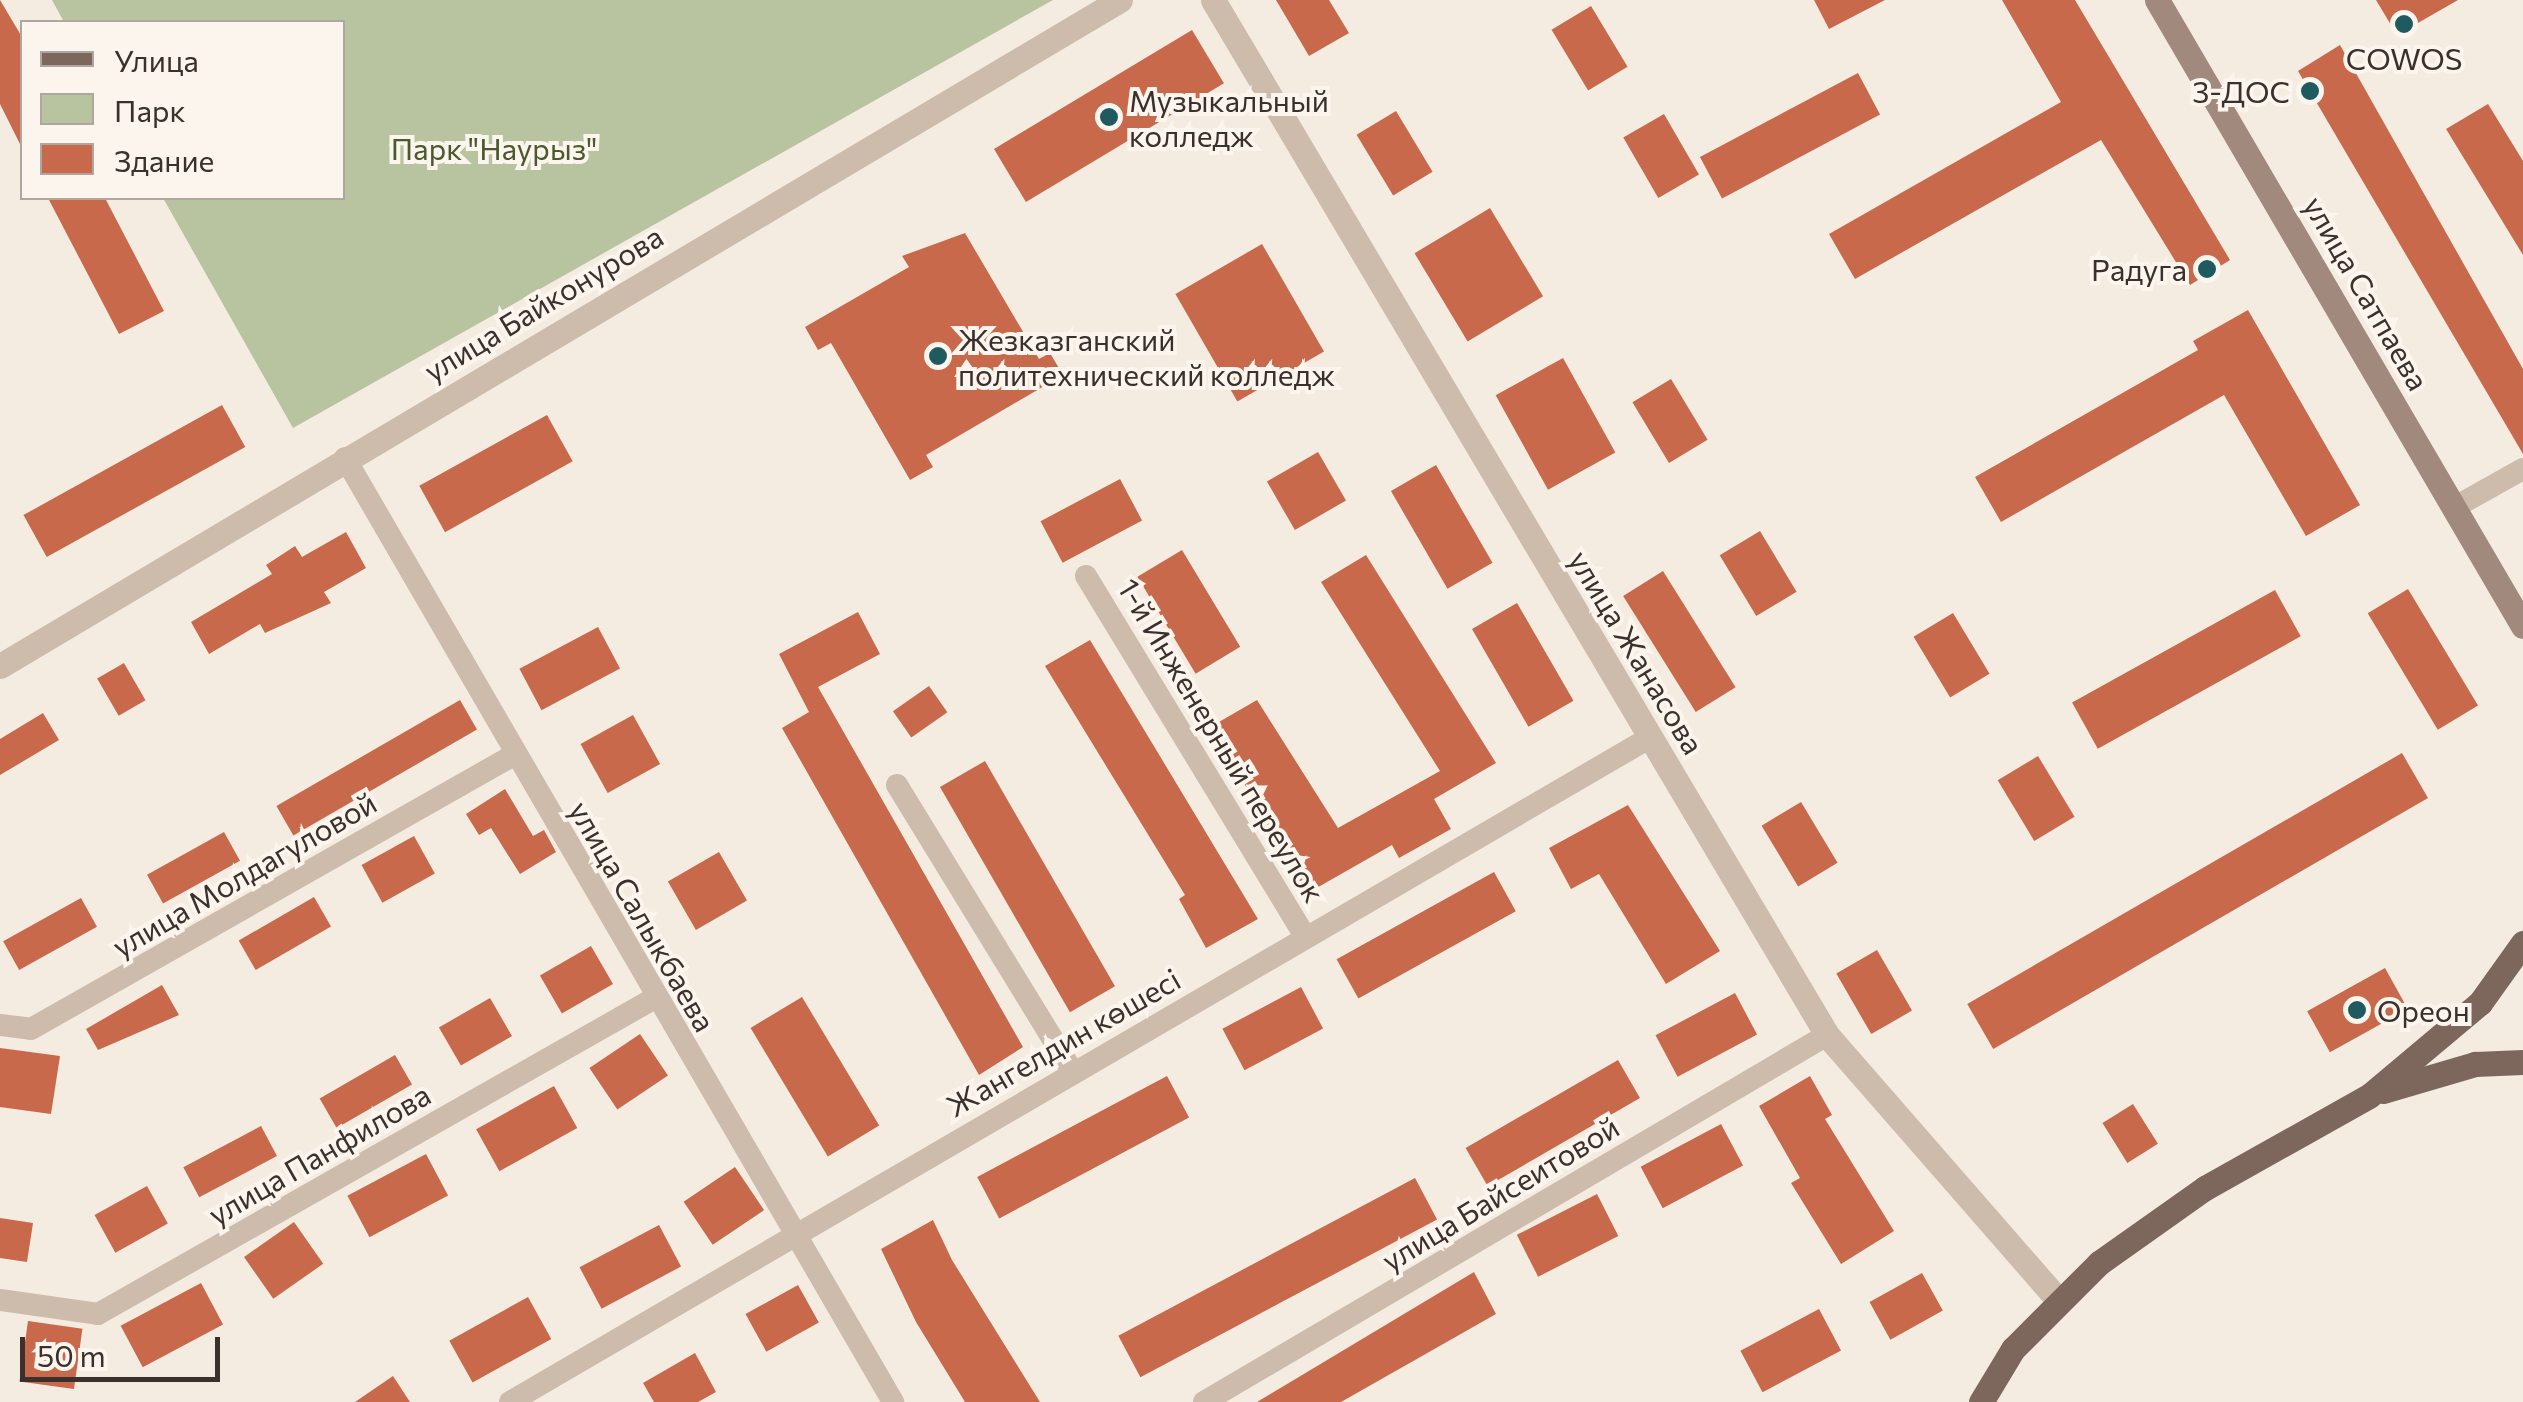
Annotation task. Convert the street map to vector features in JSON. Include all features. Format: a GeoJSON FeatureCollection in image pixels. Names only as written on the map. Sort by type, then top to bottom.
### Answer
{"type":"FeatureCollection","features":[{"type":"Feature","properties":{"kind":"main road","name":"улица Сатпаева"},"geometry":{"type":"LineString","coordinates":[[2157,0],[2522,622]]}},
{"type":"Feature","properties":{"kind":"main road"},"geometry":{"type":"LineString","coordinates":[[1980,1402],[2057,1299],[2205,1188],[2369,1096],[2480,1003],[2523,943]]}},
{"type":"Feature","properties":{"kind":"main road"},"geometry":{"type":"LineString","coordinates":[[2369,1096],[2475,1064],[2523,1062]]}},
{"type":"Feature","properties":{"kind":"street","name":"улица Байконурова"},"geometry":{"type":"LineString","coordinates":[[0,666],[1120,0]]}},
{"type":"Feature","properties":{"kind":"street","name":"улица Жанасова"},"geometry":{"type":"LineString","coordinates":[[1213,0],[1826,1035],[2057,1299]]}},
{"type":"Feature","properties":{"kind":"street","name":"улица Салыкбаева"},"geometry":{"type":"LineString","coordinates":[[346,458],[514,756],[798,1232],[894,1402]]}},
{"type":"Feature","properties":{"kind":"street"},"geometry":{"type":"LineString","coordinates":[[2454,507],[2523,469]]}},
{"type":"Feature","properties":{"kind":"street","name":"1-й Инженерный переулок"},"geometry":{"type":"LineString","coordinates":[[1086,576],[1305,936]]}},
{"type":"Feature","properties":{"kind":"street","name":"Жангелдин көшесі"},"geometry":{"type":"LineString","coordinates":[[510,1402],[1072,1071],[1650,738]]}},
{"type":"Feature","properties":{"kind":"street","name":"улица Молдагуловой"},"geometry":{"type":"LineString","coordinates":[[0,1024],[32,1029],[514,756]]}},
{"type":"Feature","properties":{"kind":"street"},"geometry":{"type":"LineString","coordinates":[[897,785],[1072,1071]]}},
{"type":"Feature","properties":{"kind":"street","name":"улица Панфилова"},"geometry":{"type":"LineString","coordinates":[[0,1300],[98,1314],[655,998]]}},
{"type":"Feature","properties":{"kind":"street","name":"улица Байсеитовой"},"geometry":{"type":"LineString","coordinates":[[1204,1402],[1826,1035]]}},
{"type":"Feature","properties":{"kind":"green space","name":"Парк \"Наурыз\""},"geometry":{"type":"Polygon","coordinates":[[[52,0],[1053,0],[293,428],[164,200],[345,200],[345,20],[63,20],[52,0]]]}},
{"type":"Feature","properties":{"kind":"building"},"geometry":{"type":"Polygon","coordinates":[[[0,0],[20,34],[20,144],[0,104],[0,0]]]}},
{"type":"Feature","properties":{"kind":"building"},"geometry":{"type":"Polygon","coordinates":[[[1276,0],[1329,0],[1349,33],[1309,56],[1276,0]]]}},
{"type":"Feature","properties":{"kind":"building"},"geometry":{"type":"Polygon","coordinates":[[[1814,0],[1885,0],[1829,29],[1814,0]]]}},
{"type":"Feature","properties":{"kind":"building"},"geometry":{"type":"Polygon","coordinates":[[[2002,0],[2075,0],[2230,260],[2190,285],[2101,140],[1855,279],[1829,234],[2061,102],[2002,0]]]}},
{"type":"Feature","properties":{"kind":"building","name":"COWOS"},"geometry":{"type":"Polygon","coordinates":[[[2376,0],[2458,0],[2397,35],[2376,0]]]}},
{"type":"Feature","properties":{"kind":"building"},"geometry":{"type":"Polygon","coordinates":[[[1591,6],[1628,67],[1588,91],[1552,30],[1591,6]]]}},
{"type":"Feature","properties":{"kind":"building","name":"Музыкальный колледж"},"geometry":{"type":"Polygon","coordinates":[[[1192,30],[1224,83],[1026,202],[994,149],[1192,30]]]}},
{"type":"Feature","properties":{"kind":"building"},"geometry":{"type":"Polygon","coordinates":[[[2340,45],[2523,369],[2523,454],[2298,71],[2340,45]]]}},
{"type":"Feature","properties":{"kind":"building"},"geometry":{"type":"Polygon","coordinates":[[[1858,73],[1880,114],[1722,199],[1700,157],[1858,73]]]}},
{"type":"Feature","properties":{"kind":"building"},"geometry":{"type":"Polygon","coordinates":[[[2488,104],[2523,161],[2523,255],[2446,129],[2488,104]]]}},
{"type":"Feature","properties":{"kind":"building"},"geometry":{"type":"Polygon","coordinates":[[[1396,111],[1433,172],[1393,196],[1357,135],[1396,111]]]}},
{"type":"Feature","properties":{"kind":"building"},"geometry":{"type":"Polygon","coordinates":[[[1664,114],[1699,175],[1658,198],[1623,138],[1664,114]]]}},
{"type":"Feature","properties":{"kind":"building"},"geometry":{"type":"Polygon","coordinates":[[[49,200],[106,200],[164,311],[119,334],[49,200]]]}},
{"type":"Feature","properties":{"kind":"building"},"geometry":{"type":"Polygon","coordinates":[[[1490,208],[1543,296],[1468,342],[1415,253],[1490,208]]]}},
{"type":"Feature","properties":{"kind":"building","name":"Жезказганский политехнический колледж"},"geometry":{"type":"Polygon","coordinates":[[[965,233],[1039,359],[1050,353],[1063,375],[926,455],[933,467],[910,480],[831,343],[818,350],[805,327],[909,267],[902,256],[965,233]]]}},
{"type":"Feature","properties":{"kind":"building"},"geometry":{"type":"Polygon","coordinates":[[[1262,244],[1324,351],[1237,401],[1175,294],[1262,244]]]}},
{"type":"Feature","properties":{"kind":"building"},"geometry":{"type":"Polygon","coordinates":[[[2248,310],[2360,505],[2306,536],[2224,395],[2001,522],[1975,477],[2198,350],[2193,341],[2248,310]]]}},
{"type":"Feature","properties":{"kind":"building"},"geometry":{"type":"Polygon","coordinates":[[[1563,358],[1615,452],[1548,490],[1496,395],[1563,358]]]}},
{"type":"Feature","properties":{"kind":"building"},"geometry":{"type":"Polygon","coordinates":[[[1671,379],[1708,440],[1669,463],[1632,402],[1671,379]]]}},
{"type":"Feature","properties":{"kind":"building"},"geometry":{"type":"Polygon","coordinates":[[[222,405],[245,447],[47,557],[23,515],[222,405]]]}},
{"type":"Feature","properties":{"kind":"building"},"geometry":{"type":"Polygon","coordinates":[[[547,415],[573,461],[445,532],[419,486],[547,415]]]}},
{"type":"Feature","properties":{"kind":"building"},"geometry":{"type":"Polygon","coordinates":[[[1318,452],[1346,500],[1295,530],[1267,482],[1318,452]]]}},
{"type":"Feature","properties":{"kind":"building"},"geometry":{"type":"Polygon","coordinates":[[[1436,465],[1493,563],[1447,589],[1391,491],[1436,465]]]}},
{"type":"Feature","properties":{"kind":"building"},"geometry":{"type":"Polygon","coordinates":[[[1120,479],[1142,520],[1063,563],[1041,521],[1120,479]]]}},
{"type":"Feature","properties":{"kind":"building"},"geometry":{"type":"Polygon","coordinates":[[[1760,531],[1797,592],[1756,616],[1720,555],[1760,531]]]}},
{"type":"Feature","properties":{"kind":"building"},"geometry":{"type":"Polygon","coordinates":[[[346,532],[366,568],[324,592],[331,603],[265,633],[260,624],[209,654],[191,622],[272,574],[266,565],[295,546],[302,557],[346,532]]]}},
{"type":"Feature","properties":{"kind":"building"},"geometry":{"type":"Polygon","coordinates":[[[1182,550],[1240,647],[1196,674],[1137,577],[1182,550]]]}},
{"type":"Feature","properties":{"kind":"building"},"geometry":{"type":"Polygon","coordinates":[[[1366,555],[1496,763],[1434,799],[1451,829],[1399,858],[1392,845],[1306,894],[1212,726],[1257,700],[1338,828],[1440,771],[1321,582],[1366,555]]]}},
{"type":"Feature","properties":{"kind":"building"},"geometry":{"type":"Polygon","coordinates":[[[1663,571],[1736,687],[1696,712],[1623,596],[1663,571]]]}},
{"type":"Feature","properties":{"kind":"building"},"geometry":{"type":"Polygon","coordinates":[[[2408,589],[2478,706],[2438,730],[2368,613],[2408,589]]]}},
{"type":"Feature","properties":{"kind":"building"},"geometry":{"type":"Polygon","coordinates":[[[2275,590],[2301,636],[2098,749],[2072,702],[2275,590]]]}},
{"type":"Feature","properties":{"kind":"building"},"geometry":{"type":"Polygon","coordinates":[[[1517,603],[1574,701],[1528,727],[1472,629],[1517,603]]]}},
{"type":"Feature","properties":{"kind":"building"},"geometry":{"type":"Polygon","coordinates":[[[858,612],[880,654],[818,687],[1023,1047],[979,1075],[782,728],[809,712],[779,654],[858,612]]]}},
{"type":"Feature","properties":{"kind":"building"},"geometry":{"type":"Polygon","coordinates":[[[1953,613],[1990,674],[1950,698],[1914,637],[1953,613]]]}},
{"type":"Feature","properties":{"kind":"building"},"geometry":{"type":"Polygon","coordinates":[[[598,627],[620,668],[541,710],[519,669],[598,627]]]}},
{"type":"Feature","properties":{"kind":"building"},"geometry":{"type":"Polygon","coordinates":[[[1090,640],[1258,919],[1206,948],[1179,899],[1185,895],[1045,666],[1090,640]]]}},
{"type":"Feature","properties":{"kind":"building"},"geometry":{"type":"Polygon","coordinates":[[[124,663],[146,700],[119,716],[97,678],[124,663]]]}},
{"type":"Feature","properties":{"kind":"building"},"geometry":{"type":"Polygon","coordinates":[[[929,686],[947,712],[911,737],[893,711],[929,686]]]}},
{"type":"Feature","properties":{"kind":"building"},"geometry":{"type":"Polygon","coordinates":[[[460,700],[477,729],[293,835],[276,806],[460,700]]]}},
{"type":"Feature","properties":{"kind":"building"},"geometry":{"type":"Polygon","coordinates":[[[43,713],[59,740],[0,775],[0,739],[43,713]]]}},
{"type":"Feature","properties":{"kind":"building"},"geometry":{"type":"Polygon","coordinates":[[[633,715],[660,764],[608,793],[581,744],[633,715]]]}},
{"type":"Feature","properties":{"kind":"building"},"geometry":{"type":"Polygon","coordinates":[[[2402,753],[2428,798],[1993,1049],[1967,1004],[2402,753]]]}},
{"type":"Feature","properties":{"kind":"building"},"geometry":{"type":"Polygon","coordinates":[[[2038,756],[2075,817],[2034,841],[1998,780],[2038,756]]]}},
{"type":"Feature","properties":{"kind":"building"},"geometry":{"type":"Polygon","coordinates":[[[985,761],[1115,986],[1070,1012],[940,787],[985,761]]]}},
{"type":"Feature","properties":{"kind":"building"},"geometry":{"type":"Polygon","coordinates":[[[505,789],[533,836],[544,830],[556,852],[520,874],[491,828],[479,835],[466,814],[505,789]]]}},
{"type":"Feature","properties":{"kind":"building"},"geometry":{"type":"Polygon","coordinates":[[[1801,802],[1838,863],[1798,887],[1762,826],[1801,802]]]}},
{"type":"Feature","properties":{"kind":"building"},"geometry":{"type":"Polygon","coordinates":[[[1628,805],[1720,951],[1666,984],[1599,874],[1571,889],[1549,848],[1628,805]]]}},
{"type":"Feature","properties":{"kind":"building"},"geometry":{"type":"Polygon","coordinates":[[[224,832],[240,861],[163,904],[147,875],[224,832]]]}},
{"type":"Feature","properties":{"kind":"building"},"geometry":{"type":"Polygon","coordinates":[[[414,836],[435,874],[382,903],[362,865],[414,836]]]}},
{"type":"Feature","properties":{"kind":"building"},"geometry":{"type":"Polygon","coordinates":[[[719,852],[747,900],[696,930],[668,881],[719,852]]]}},
{"type":"Feature","properties":{"kind":"building"},"geometry":{"type":"Polygon","coordinates":[[[1494,872],[1516,911],[1358,999],[1337,959],[1494,872]]]}},
{"type":"Feature","properties":{"kind":"building"},"geometry":{"type":"Polygon","coordinates":[[[314,897],[331,926],[256,970],[239,940],[314,897]]]}},
{"type":"Feature","properties":{"kind":"building"},"geometry":{"type":"Polygon","coordinates":[[[81,898],[97,927],[19,970],[3,941],[81,898]]]}},
{"type":"Feature","properties":{"kind":"building"},"geometry":{"type":"Polygon","coordinates":[[[591,946],[613,984],[562,1014],[540,976],[591,946]]]}},
{"type":"Feature","properties":{"kind":"building"},"geometry":{"type":"Polygon","coordinates":[[[1877,950],[1912,1011],[1871,1034],[1836,974],[1877,950]]]}},
{"type":"Feature","properties":{"kind":"building","name":"Ореон"},"geometry":{"type":"Polygon","coordinates":[[[2385,968],[2408,1009],[2330,1052],[2307,1011],[2385,968]]]}},
{"type":"Feature","properties":{"kind":"building"},"geometry":{"type":"Polygon","coordinates":[[[162,985],[179,1015],[98,1050],[86,1029],[162,985]]]}},
{"type":"Feature","properties":{"kind":"building"},"geometry":{"type":"Polygon","coordinates":[[[1301,987],[1323,1028],[1244,1070],[1222,1029],[1301,987]]]}},
{"type":"Feature","properties":{"kind":"building"},"geometry":{"type":"Polygon","coordinates":[[[1735,993],[1757,1034],[1678,1077],[1656,1035],[1735,993]]]}},
{"type":"Feature","properties":{"kind":"building"},"geometry":{"type":"Polygon","coordinates":[[[802,997],[879,1126],[828,1156],[751,1028],[802,997]]]}},
{"type":"Feature","properties":{"kind":"building"},"geometry":{"type":"Polygon","coordinates":[[[490,998],[512,1036],[461,1066],[439,1028],[490,998]]]}},
{"type":"Feature","properties":{"kind":"building"},"geometry":{"type":"Polygon","coordinates":[[[640,1034],[668,1075],[617,1110],[589,1068],[640,1034]]]}},
{"type":"Feature","properties":{"kind":"building"},"geometry":{"type":"Polygon","coordinates":[[[0,1048],[60,1056],[51,1114],[0,1107],[0,1048]]]}},
{"type":"Feature","properties":{"kind":"building"},"geometry":{"type":"Polygon","coordinates":[[[395,1055],[412,1084],[337,1128],[320,1098],[395,1055]]]}},
{"type":"Feature","properties":{"kind":"building"},"geometry":{"type":"Polygon","coordinates":[[[1618,1060],[1640,1098],[1488,1186],[1466,1148],[1618,1060]]]}},
{"type":"Feature","properties":{"kind":"building"},"geometry":{"type":"Polygon","coordinates":[[[1167,1076],[1189,1117],[999,1218],[977,1177],[1167,1076]]]}},
{"type":"Feature","properties":{"kind":"building"},"geometry":{"type":"Polygon","coordinates":[[[1810,1076],[1832,1115],[1825,1119],[1894,1231],[1841,1264],[1791,1183],[1800,1178],[1759,1106],[1810,1076]]]}},
{"type":"Feature","properties":{"kind":"building"},"geometry":{"type":"Polygon","coordinates":[[[554,1086],[577,1128],[499,1171],[476,1129],[554,1086]]]}},
{"type":"Feature","properties":{"kind":"building"},"geometry":{"type":"Polygon","coordinates":[[[2133,1104],[2158,1144],[2127,1163],[2102,1123],[2133,1104]]]}},
{"type":"Feature","properties":{"kind":"building"},"geometry":{"type":"Polygon","coordinates":[[[1721,1124],[1743,1165],[1663,1208],[1641,1167],[1721,1124]]]}},
{"type":"Feature","properties":{"kind":"building"},"geometry":{"type":"Polygon","coordinates":[[[261,1126],[277,1156],[199,1197],[183,1167],[261,1126]]]}},
{"type":"Feature","properties":{"kind":"building"},"geometry":{"type":"Polygon","coordinates":[[[426,1154],[448,1195],[369,1237],[347,1196],[426,1154]]]}},
{"type":"Feature","properties":{"kind":"building"},"geometry":{"type":"Polygon","coordinates":[[[735,1167],[764,1210],[713,1245],[684,1202],[735,1167]]]}},
{"type":"Feature","properties":{"kind":"building"},"geometry":{"type":"Polygon","coordinates":[[[1415,1178],[1437,1219],[1140,1377],[1118,1336],[1415,1178]]]}},
{"type":"Feature","properties":{"kind":"building"},"geometry":{"type":"Polygon","coordinates":[[[147,1186],[168,1224],[115,1253],[95,1215],[147,1186]]]}},
{"type":"Feature","properties":{"kind":"building"},"geometry":{"type":"Polygon","coordinates":[[[1597,1194],[1618,1236],[1538,1277],[1517,1235],[1597,1194]]]}},
{"type":"Feature","properties":{"kind":"building"},"geometry":{"type":"Polygon","coordinates":[[[0,1218],[33,1223],[27,1262],[0,1258],[0,1218]]]}},
{"type":"Feature","properties":{"kind":"building"},"geometry":{"type":"Polygon","coordinates":[[[933,1220],[952,1260],[1040,1402],[965,1402],[916,1322],[881,1249],[933,1220]]]}},
{"type":"Feature","properties":{"kind":"building"},"geometry":{"type":"Polygon","coordinates":[[[294,1222],[323,1264],[273,1299],[244,1257],[294,1222]]]}},
{"type":"Feature","properties":{"kind":"building"},"geometry":{"type":"Polygon","coordinates":[[[659,1225],[681,1266],[602,1309],[580,1267],[659,1225]]]}},
{"type":"Feature","properties":{"kind":"building"},"geometry":{"type":"Polygon","coordinates":[[[1474,1272],[1496,1314],[1341,1402],[1257,1402],[1474,1272]]]}},
{"type":"Feature","properties":{"kind":"building"},"geometry":{"type":"Polygon","coordinates":[[[1922,1273],[1943,1311],[1890,1340],[1870,1302],[1922,1273]]]}},
{"type":"Feature","properties":{"kind":"building"},"geometry":{"type":"Polygon","coordinates":[[[201,1283],[223,1324],[143,1367],[121,1326],[201,1283]]]}},
{"type":"Feature","properties":{"kind":"building"},"geometry":{"type":"Polygon","coordinates":[[[798,1285],[819,1323],[766,1352],[746,1314],[798,1285]]]}},
{"type":"Feature","properties":{"kind":"building"},"geometry":{"type":"Polygon","coordinates":[[[528,1297],[551,1339],[473,1383],[449,1341],[528,1297]]]}},
{"type":"Feature","properties":{"kind":"building"},"geometry":{"type":"Polygon","coordinates":[[[1819,1309],[1841,1350],[1762,1392],[1740,1351],[1819,1309]]]}},
{"type":"Feature","properties":{"kind":"building"},"geometry":{"type":"Polygon","coordinates":[[[28,1321],[82,1329],[74,1389],[20,1381],[28,1321]]]}},
{"type":"Feature","properties":{"kind":"building"},"geometry":{"type":"Polygon","coordinates":[[[695,1353],[716,1392],[698,1402],[654,1402],[643,1383],[695,1353]]]}},
{"type":"Feature","properties":{"kind":"building"},"geometry":{"type":"Polygon","coordinates":[[[393,1376],[410,1402],[355,1402],[393,1376]]]}},
{"type":"Feature","properties":{"kind":"place","name":"COWOS"},"geometry":{"type":"Point","coordinates":[2404,24]}},
{"type":"Feature","properties":{"kind":"place","name":"3-ДОС"},"geometry":{"type":"Point","coordinates":[2310,91]}},
{"type":"Feature","properties":{"kind":"place","name":"Музыкальный колледж"},"geometry":{"type":"Point","coordinates":[1109,117]}},
{"type":"Feature","properties":{"kind":"place","name":"Радуга"},"geometry":{"type":"Point","coordinates":[2207,269]}},
{"type":"Feature","properties":{"kind":"place","name":"Жезказганский политехнический колледж"},"geometry":{"type":"Point","coordinates":[938,356]}},
{"type":"Feature","properties":{"kind":"place","name":"Ореон"},"geometry":{"type":"Point","coordinates":[2357,1010]}}]}
